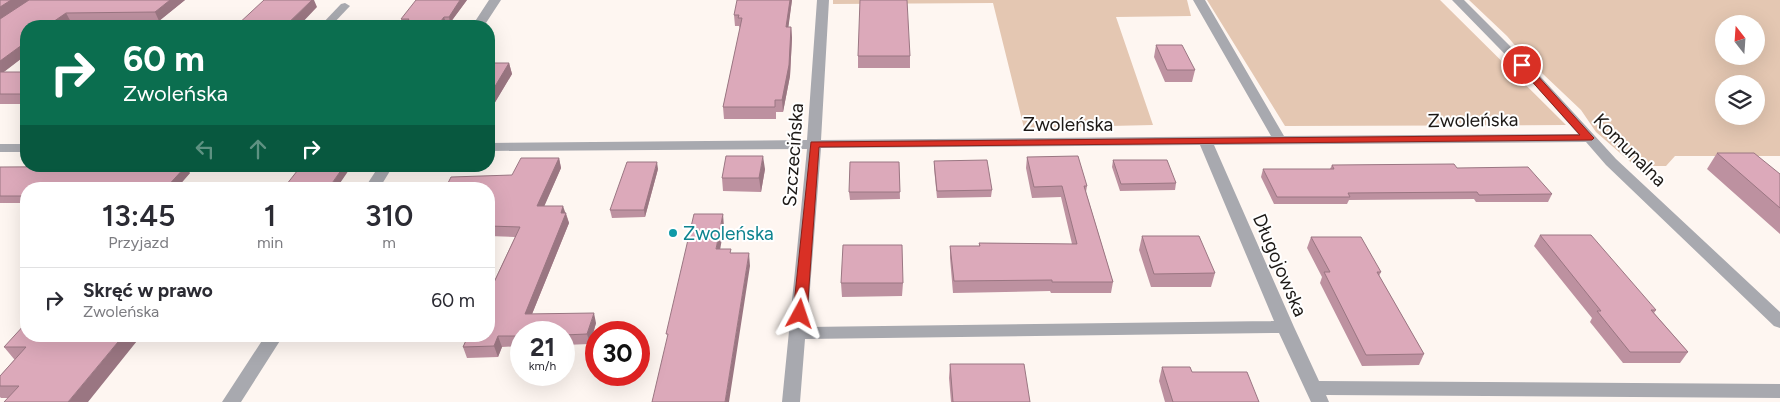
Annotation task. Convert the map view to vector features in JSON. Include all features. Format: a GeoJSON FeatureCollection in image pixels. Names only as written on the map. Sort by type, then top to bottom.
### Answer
{"type":"FeatureCollection","features":[{"type":"Feature","properties":{"kind":"street"},"geometry":{"type":"LineString","coordinates":[[482,20],[495,0]]}},
{"type":"Feature","properties":{"kind":"street","name":"Szczecińska"},"geometry":{"type":"LineString","coordinates":[[791,402],[814,144],[823,0]]}},
{"type":"Feature","properties":{"kind":"street"},"geometry":{"type":"LineString","coordinates":[[1199,0],[1280,141]]}},
{"type":"Feature","properties":{"kind":"street","name":"Komunalna"},"geometry":{"type":"LineString","coordinates":[[1458,0],[1536,79],[1618,169],[1780,322]]}},
{"type":"Feature","properties":{"kind":"street","name":"Zwoleńska"},"geometry":{"type":"LineString","coordinates":[[495,147],[1588,138]]}},
{"type":"Feature","properties":{"kind":"street","name":"Długojowska"},"geometry":{"type":"LineString","coordinates":[[1206,142],[1285,327],[1317,395]]}},
{"type":"Feature","properties":{"kind":"street"},"geometry":{"type":"LineString","coordinates":[[0,148],[20,148]]}},
{"type":"Feature","properties":{"kind":"street"},"geometry":{"type":"LineString","coordinates":[[798,333],[1285,327]]}},
{"type":"Feature","properties":{"kind":"street"},"geometry":{"type":"LineString","coordinates":[[230,402],[270,342]]}},
{"type":"Feature","properties":{"kind":"street"},"geometry":{"type":"LineString","coordinates":[[1317,395],[1780,391]]}},
{"type":"Feature","properties":{"kind":"lane"},"geometry":{"type":"LineString","coordinates":[[331,20],[344,6]]}},
{"type":"Feature","properties":{"kind":"shaded area"},"geometry":{"type":"Polygon","coordinates":[[[833,0],[1187,0],[1191,16],[1116,17],[1153,125],[1024,128],[993,3],[833,4],[833,0]]]}},
{"type":"Feature","properties":{"kind":"shaded area"},"geometry":{"type":"Polygon","coordinates":[[[1207,0],[1440,0],[1566,125],[1285,126],[1207,0]]]}},
{"type":"Feature","properties":{"kind":"shaded area"},"geometry":{"type":"Polygon","coordinates":[[[1469,0],[1780,0],[1780,156],[1675,156],[1666,166],[1635,166],[1596,132],[1581,110],[1524,56],[1507,36],[1469,0]]]}},
{"type":"Feature","properties":{"kind":"building"},"geometry":{"type":"Polygon","coordinates":[[[0,0],[11,0],[0,7],[0,0]]]}},
{"type":"Feature","properties":{"kind":"building"},"geometry":{"type":"Polygon","coordinates":[[[29,0],[170,0],[155,12],[66,13],[56,20],[20,20],[20,46],[0,61],[0,19],[29,0]]]}},
{"type":"Feature","properties":{"kind":"building"},"geometry":{"type":"Polygon","coordinates":[[[264,0],[312,0],[291,20],[242,20],[264,0]]]}},
{"type":"Feature","properties":{"kind":"building"},"geometry":{"type":"Polygon","coordinates":[[[416,0],[460,0],[449,17],[444,17],[442,20],[401,19],[416,0]]]}},
{"type":"Feature","properties":{"kind":"building"},"geometry":{"type":"Polygon","coordinates":[[[737,0],[790,0],[786,27],[791,27],[789,65],[782,100],[775,100],[775,107],[723,107],[742,18],[738,18],[739,15],[734,15],[737,0]]]}},
{"type":"Feature","properties":{"kind":"building"},"geometry":{"type":"Polygon","coordinates":[[[860,0],[907,0],[910,56],[858,56],[860,0]]]}},
{"type":"Feature","properties":{"kind":"building"},"geometry":{"type":"Polygon","coordinates":[[[1156,45],[1182,45],[1195,70],[1167,70],[1156,45]]]}},
{"type":"Feature","properties":{"kind":"building"},"geometry":{"type":"Polygon","coordinates":[[[495,63],[509,63],[495,86],[495,63]]]}},
{"type":"Feature","properties":{"kind":"building"},"geometry":{"type":"Polygon","coordinates":[[[0,72],[20,72],[20,94],[0,94],[0,72]]]}},
{"type":"Feature","properties":{"kind":"building"},"geometry":{"type":"Polygon","coordinates":[[[1717,153],[1754,153],[1780,174],[1780,208],[1717,153]]]}},
{"type":"Feature","properties":{"kind":"building"},"geometry":{"type":"Polygon","coordinates":[[[726,156],[763,156],[759,178],[722,178],[726,156]]]}},
{"type":"Feature","properties":{"kind":"building"},"geometry":{"type":"Polygon","coordinates":[[[1078,156],[1087,186],[1084,186],[1113,282],[1052,282],[1052,280],[954,281],[950,246],[980,246],[979,243],[1077,244],[1062,186],[1034,187],[1027,157],[1078,156]]]}},
{"type":"Feature","properties":{"kind":"building"},"geometry":{"type":"Polygon","coordinates":[[[521,158],[559,158],[537,206],[563,206],[561,213],[566,213],[525,314],[594,313],[591,321],[585,321],[585,334],[575,335],[575,321],[510,321],[510,336],[498,336],[494,346],[463,347],[465,342],[495,342],[495,280],[520,227],[495,226],[495,182],[448,182],[451,177],[512,175],[521,158]]]}},
{"type":"Feature","properties":{"kind":"building"},"geometry":{"type":"Polygon","coordinates":[[[987,160],[992,190],[937,191],[934,161],[987,160]]]}},
{"type":"Feature","properties":{"kind":"building"},"geometry":{"type":"Polygon","coordinates":[[[1113,160],[1167,160],[1176,183],[1121,184],[1113,160]]]}},
{"type":"Feature","properties":{"kind":"building"},"geometry":{"type":"Polygon","coordinates":[[[627,162],[657,162],[644,210],[610,210],[627,162]]]}},
{"type":"Feature","properties":{"kind":"building"},"geometry":{"type":"Polygon","coordinates":[[[850,162],[899,162],[900,192],[849,192],[850,162]]]}},
{"type":"Feature","properties":{"kind":"building"},"geometry":{"type":"Polygon","coordinates":[[[1454,164],[1457,168],[1528,167],[1552,194],[1479,195],[1477,192],[1348,193],[1350,197],[1277,197],[1263,169],[1334,169],[1332,165],[1454,164]]]}},
{"type":"Feature","properties":{"kind":"building"},"geometry":{"type":"Polygon","coordinates":[[[0,167],[20,167],[20,172],[181,172],[171,182],[20,182],[20,196],[0,196],[0,167]]]}},
{"type":"Feature","properties":{"kind":"building"},"geometry":{"type":"Polygon","coordinates":[[[296,172],[340,172],[333,182],[288,182],[296,172]]]}},
{"type":"Feature","properties":{"kind":"building"},"geometry":{"type":"Polygon","coordinates":[[[694,214],[723,214],[716,249],[731,249],[730,253],[749,253],[725,402],[652,402],[668,334],[666,334],[694,214]]]}},
{"type":"Feature","properties":{"kind":"building"},"geometry":{"type":"Polygon","coordinates":[[[1540,235],[1591,235],[1656,310],[1651,310],[1688,352],[1630,352],[1597,311],[1601,311],[1540,235]]]}},
{"type":"Feature","properties":{"kind":"building"},"geometry":{"type":"Polygon","coordinates":[[[1142,236],[1199,236],[1215,273],[1154,274],[1142,236]]]}},
{"type":"Feature","properties":{"kind":"building"},"geometry":{"type":"Polygon","coordinates":[[[1311,237],[1361,237],[1381,272],[1377,272],[1424,354],[1366,355],[1324,272],[1330,272],[1311,237]]]}},
{"type":"Feature","properties":{"kind":"building"},"geometry":{"type":"Polygon","coordinates":[[[843,245],[902,245],[903,283],[841,283],[843,245]]]}},
{"type":"Feature","properties":{"kind":"building"},"geometry":{"type":"Polygon","coordinates":[[[20,330],[20,342],[118,342],[68,402],[4,402],[19,386],[0,386],[0,376],[26,347],[4,347],[20,330]]]}},
{"type":"Feature","properties":{"kind":"building"},"geometry":{"type":"Polygon","coordinates":[[[950,364],[1024,364],[1030,402],[953,402],[950,364]]]}},
{"type":"Feature","properties":{"kind":"building"},"geometry":{"type":"Polygon","coordinates":[[[1162,367],[1190,367],[1192,372],[1247,372],[1259,402],[1173,402],[1162,367]]]}},
{"type":"Feature","properties":{"kind":"place","name":"Zwoleńska"},"geometry":{"type":"Point","coordinates":[673,233]}},
{"type":"Feature","properties":{"kind":"route"},"geometry":{"type":"LineString","coordinates":[[800,314],[814,144],[1588,138],[1522,65]]}}]}
